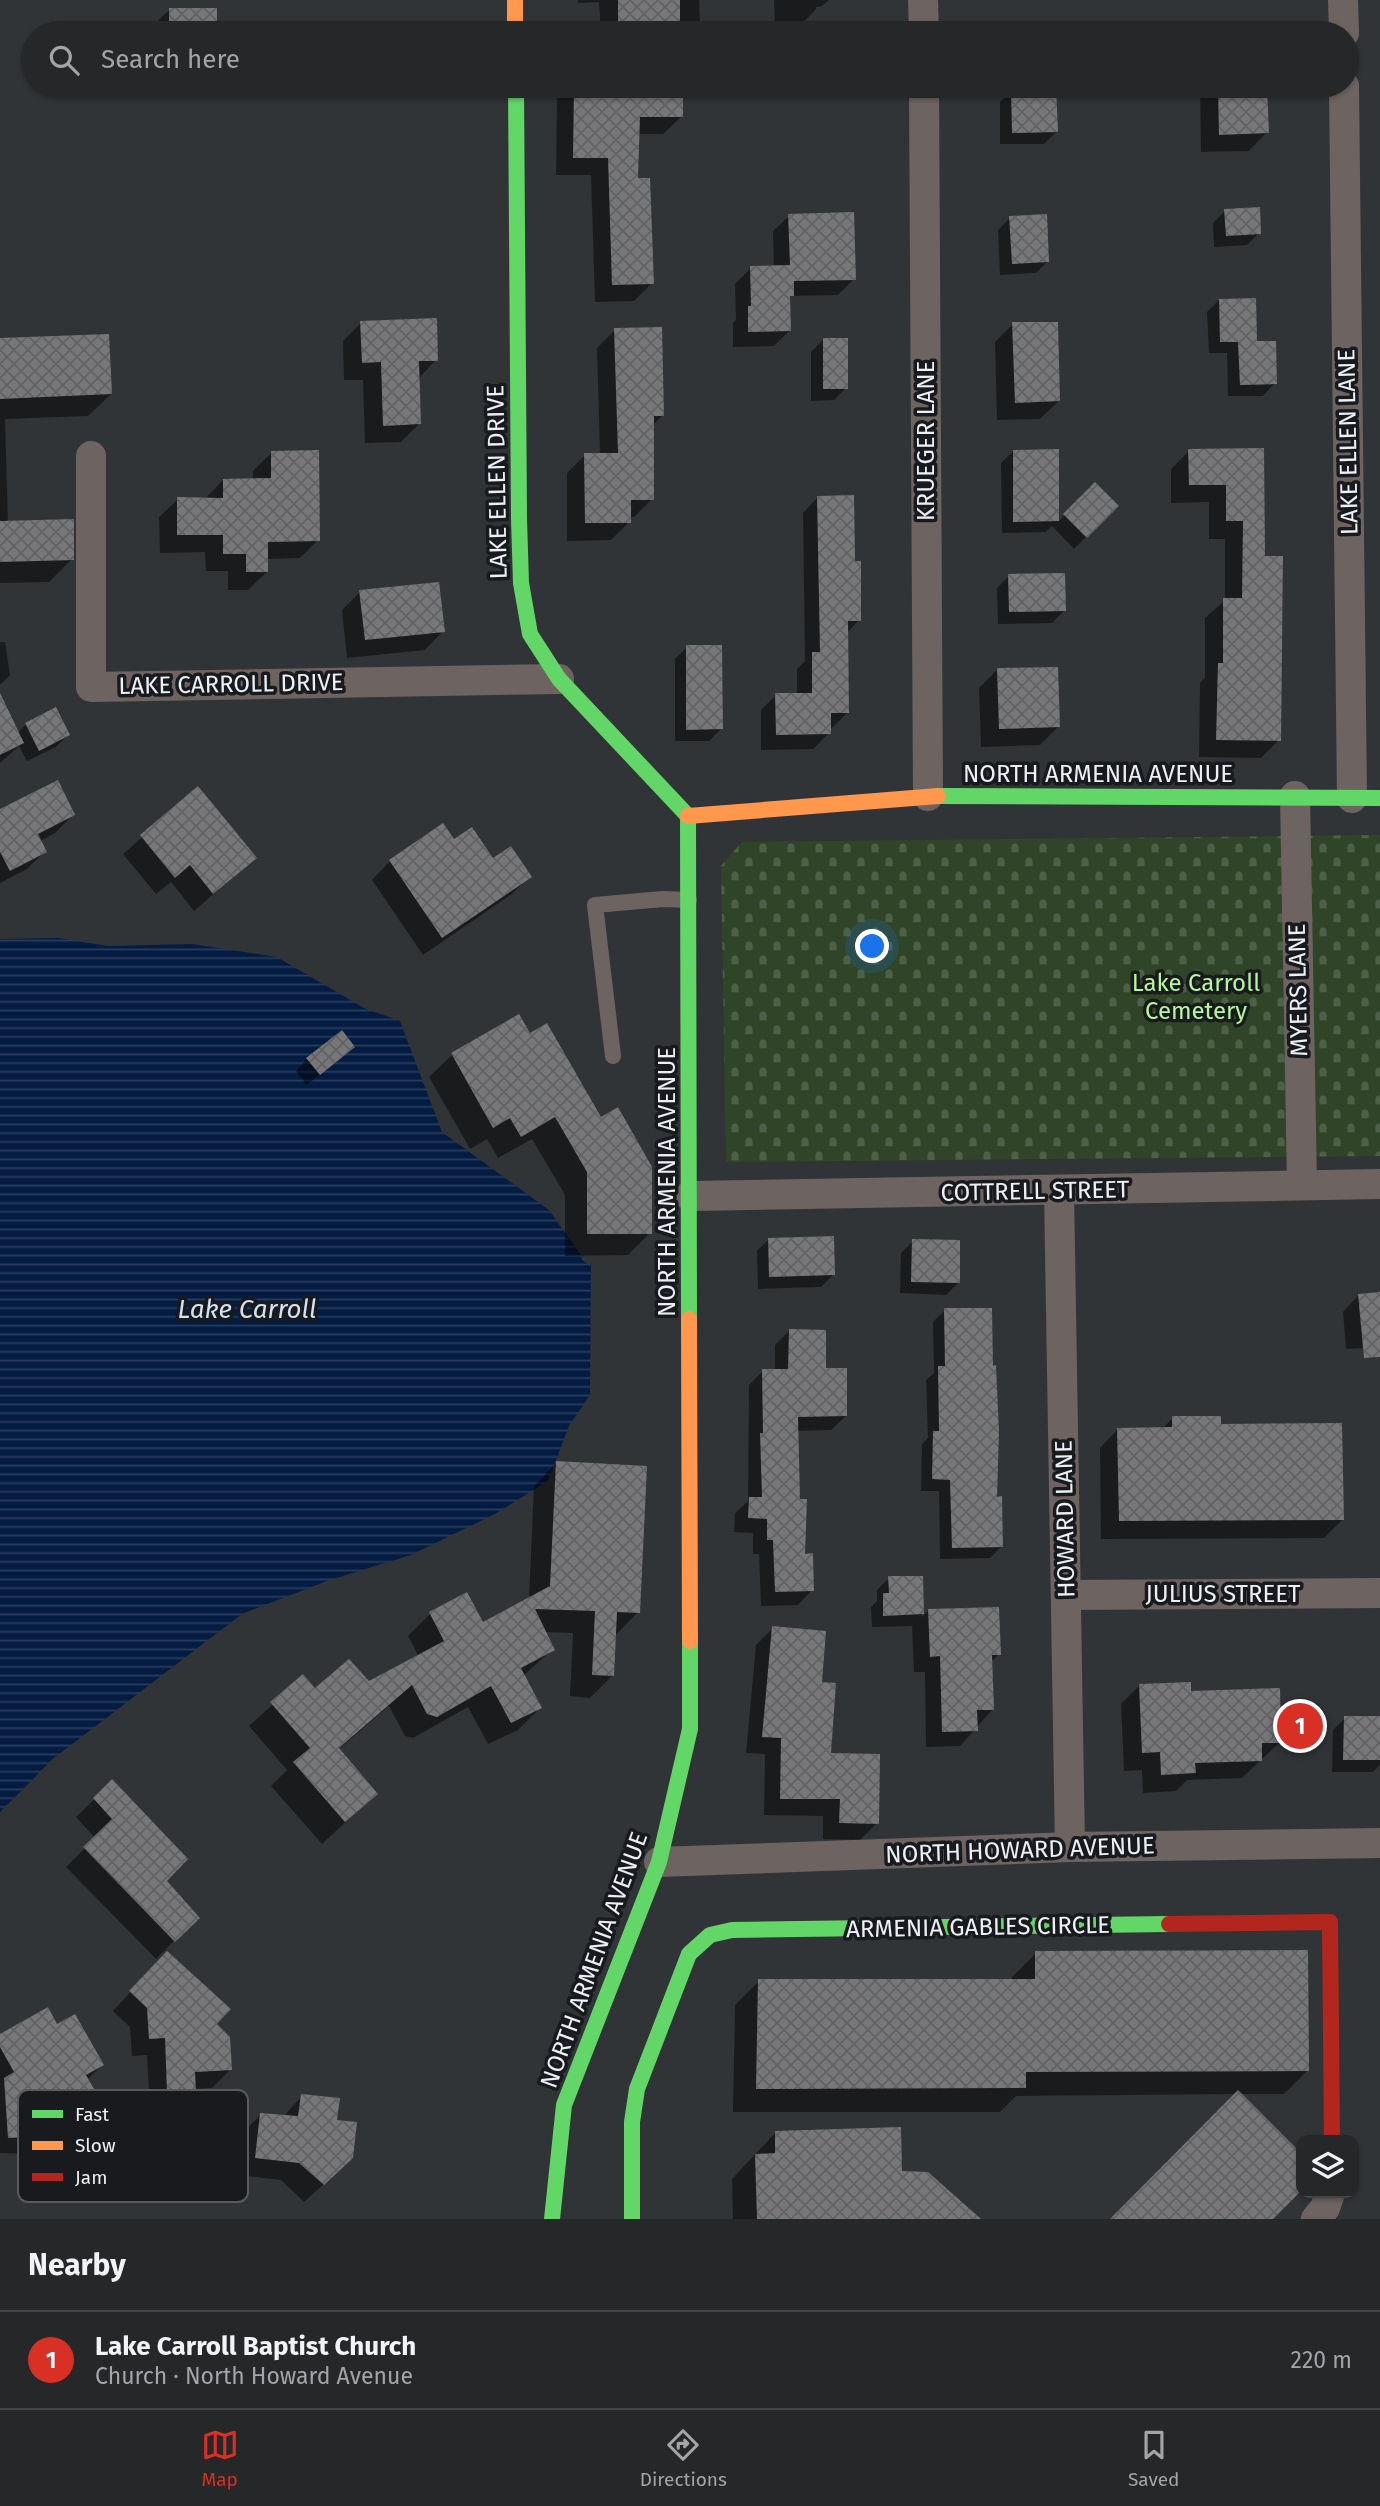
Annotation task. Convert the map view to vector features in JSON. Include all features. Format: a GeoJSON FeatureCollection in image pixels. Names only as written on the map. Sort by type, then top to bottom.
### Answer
{"type":"FeatureCollection","features":[{"type":"Feature","properties":{"kind":"main road"},"geometry":{"type":"LineString","coordinates":[[515,0],[515,21]]}},
{"type":"Feature","properties":{"kind":"main road","name":"LAKE ELLEN DRIVE"},"geometry":{"type":"LineString","coordinates":[[516,98],[518,505],[522,583],[530,634],[559,679],[688,816]]}},
{"type":"Feature","properties":{"kind":"main road","name":"NORTH ARMENIA AVENUE"},"geometry":{"type":"LineString","coordinates":[[552,2219],[564,2105],[659,1862],[690,1729],[688,816],[928,796],[1366,798]]}},
{"type":"Feature","properties":{"kind":"main road","name":"ARMENIA GABLES CIRCLE"},"geometry":{"type":"LineString","coordinates":[[632,2219],[632,2122],[638,2089],[689,1954],[710,1936],[732,1930],[1330,1922],[1332,2135]]}},
{"type":"Feature","properties":{"kind":"street"},"geometry":{"type":"LineString","coordinates":[[923,0],[924,21]]}},
{"type":"Feature","properties":{"kind":"street"},"geometry":{"type":"LineString","coordinates":[[1343,0],[1344,21]]}},
{"type":"Feature","properties":{"kind":"street","name":"KRUEGER LANE"},"geometry":{"type":"LineString","coordinates":[[924,98],[928,796]]}},
{"type":"Feature","properties":{"kind":"street","name":"LAKE ELLEN LANE"},"geometry":{"type":"LineString","coordinates":[[1344,98],[1366,798]]}},
{"type":"Feature","properties":{"kind":"street","name":"LAKE CARROLL DRIVE"},"geometry":{"type":"LineString","coordinates":[[91,456],[91,687],[559,679]]}},
{"type":"Feature","properties":{"kind":"street","name":"MYERS LANE"},"geometry":{"type":"LineString","coordinates":[[1295,796],[1302,1184]]}},
{"type":"Feature","properties":{"kind":"street","name":"COTTRELL STREET"},"geometry":{"type":"LineString","coordinates":[[690,1196],[1380,1184]]}},
{"type":"Feature","properties":{"kind":"street","name":"HOWARD LANE"},"geometry":{"type":"LineString","coordinates":[[1059,1191],[1070,1847]]}},
{"type":"Feature","properties":{"kind":"street","name":"JULIUS STREET"},"geometry":{"type":"LineString","coordinates":[[1066,1595],[1380,1593]]}},
{"type":"Feature","properties":{"kind":"street","name":"NORTH HOWARD AVENUE"},"geometry":{"type":"LineString","coordinates":[[659,1862],[1070,1847],[1380,1843]]}},
{"type":"Feature","properties":{"kind":"street"},"geometry":{"type":"LineString","coordinates":[[1316,2219],[1325,2208],[1328,2198]]}},
{"type":"Feature","properties":{"kind":"lane"},"geometry":{"type":"LineString","coordinates":[[613,1056],[595,905],[663,899],[689,900]]}},
{"type":"Feature","properties":{"kind":"green space","name":"Lake Carroll Cemetery"},"geometry":{"type":"Polygon","coordinates":[[[1380,835],[1380,1156],[726,1162],[721,866],[742,842],[1380,835]]]}},
{"type":"Feature","properties":{"kind":"water","name":"Lake Carroll"},"geometry":{"type":"Polygon","coordinates":[[[58,938],[108,946],[192,944],[277,957],[364,1008],[400,1021],[442,1132],[549,1210],[582,1260],[591,1266],[590,1395],[569,1426],[548,1481],[495,1514],[411,1555],[327,1581],[242,1614],[54,1758],[0,1812],[0,939],[58,938]]]}},
{"type":"Feature","properties":{"kind":"building"},"geometry":{"type":"Polygon","coordinates":[[[618,0],[680,0],[680,21],[618,21],[618,0]]]}},
{"type":"Feature","properties":{"kind":"building"},"geometry":{"type":"Polygon","coordinates":[[[169,8],[217,8],[217,21],[169,21],[169,8]]]}},
{"type":"Feature","properties":{"kind":"building"},"geometry":{"type":"Polygon","coordinates":[[[574,98],[683,98],[683,117],[640,117],[638,178],[650,178],[654,284],[612,285],[608,158],[573,158],[574,98]]]}},
{"type":"Feature","properties":{"kind":"building"},"geometry":{"type":"Polygon","coordinates":[[[1011,98],[1056,98],[1058,132],[1012,133],[1011,98]]]}},
{"type":"Feature","properties":{"kind":"building"},"geometry":{"type":"Polygon","coordinates":[[[1218,98],[1268,98],[1269,133],[1219,135],[1218,98]]]}},
{"type":"Feature","properties":{"kind":"building"},"geometry":{"type":"Polygon","coordinates":[[[1260,207],[1261,234],[1226,236],[1224,209],[1260,207]]]}},
{"type":"Feature","properties":{"kind":"building"},"geometry":{"type":"Polygon","coordinates":[[[854,212],[856,280],[794,281],[794,296],[790,296],[791,331],[748,332],[748,306],[751,306],[750,266],[790,265],[788,214],[854,212]]]}},
{"type":"Feature","properties":{"kind":"building"},"geometry":{"type":"Polygon","coordinates":[[[1047,214],[1049,262],[1012,264],[1009,216],[1047,214]]]}},
{"type":"Feature","properties":{"kind":"building"},"geometry":{"type":"Polygon","coordinates":[[[1256,298],[1257,341],[1276,341],[1277,384],[1240,385],[1238,342],[1220,342],[1219,299],[1256,298]]]}},
{"type":"Feature","properties":{"kind":"building"},"geometry":{"type":"Polygon","coordinates":[[[437,318],[438,361],[419,361],[421,424],[383,426],[381,362],[362,363],[360,321],[437,318]]]}},
{"type":"Feature","properties":{"kind":"building"},"geometry":{"type":"Polygon","coordinates":[[[1012,322],[1058,322],[1060,401],[1015,403],[1012,322]]]}},
{"type":"Feature","properties":{"kind":"building"},"geometry":{"type":"Polygon","coordinates":[[[662,327],[664,416],[654,416],[654,500],[631,500],[631,523],[585,523],[584,453],[618,453],[614,328],[662,327]]]}},
{"type":"Feature","properties":{"kind":"building"},"geometry":{"type":"Polygon","coordinates":[[[109,334],[112,394],[0,399],[0,338],[109,334]]]}},
{"type":"Feature","properties":{"kind":"building"},"geometry":{"type":"Polygon","coordinates":[[[823,338],[848,338],[848,389],[823,389],[823,338]]]}},
{"type":"Feature","properties":{"kind":"building"},"geometry":{"type":"Polygon","coordinates":[[[1264,448],[1265,556],[1283,556],[1281,741],[1216,740],[1218,663],[1223,663],[1223,598],[1242,598],[1243,521],[1226,521],[1226,485],[1189,485],[1188,449],[1264,448]]]}},
{"type":"Feature","properties":{"kind":"building"},"geometry":{"type":"Polygon","coordinates":[[[1059,449],[1059,521],[1013,522],[1013,450],[1059,449]]]}},
{"type":"Feature","properties":{"kind":"building"},"geometry":{"type":"Polygon","coordinates":[[[319,450],[320,541],[268,542],[268,572],[246,572],[246,554],[223,554],[223,535],[177,535],[177,497],[223,498],[223,479],[271,478],[271,451],[319,450]]]}},
{"type":"Feature","properties":{"kind":"building"},"geometry":{"type":"Polygon","coordinates":[[[1095,482],[1119,506],[1087,538],[1063,514],[1095,482]]]}},
{"type":"Feature","properties":{"kind":"building"},"geometry":{"type":"Polygon","coordinates":[[[854,495],[855,561],[861,561],[861,621],[848,621],[849,713],[831,713],[831,734],[776,735],[775,693],[812,693],[812,652],[820,652],[817,496],[854,495]]]}},
{"type":"Feature","properties":{"kind":"building"},"geometry":{"type":"Polygon","coordinates":[[[74,519],[74,560],[0,562],[0,521],[74,519]]]}},
{"type":"Feature","properties":{"kind":"building"},"geometry":{"type":"Polygon","coordinates":[[[1065,573],[1066,611],[1009,612],[1008,574],[1065,573]]]}},
{"type":"Feature","properties":{"kind":"building"},"geometry":{"type":"Polygon","coordinates":[[[439,582],[445,632],[365,640],[359,590],[439,582]]]}},
{"type":"Feature","properties":{"kind":"building"},"geometry":{"type":"Polygon","coordinates":[[[686,645],[722,645],[723,729],[686,730],[686,645]]]}},
{"type":"Feature","properties":{"kind":"building"},"geometry":{"type":"Polygon","coordinates":[[[1058,667],[1060,727],[999,729],[997,668],[1058,667]]]}},
{"type":"Feature","properties":{"kind":"building"},"geometry":{"type":"Polygon","coordinates":[[[0,693],[24,743],[0,755],[0,693]]]}},
{"type":"Feature","properties":{"kind":"building"},"geometry":{"type":"Polygon","coordinates":[[[56,707],[70,735],[39,751],[25,723],[56,707]]]}},
{"type":"Feature","properties":{"kind":"building"},"geometry":{"type":"Polygon","coordinates":[[[58,780],[75,815],[38,834],[47,852],[10,871],[0,852],[0,809],[58,780]]]}},
{"type":"Feature","properties":{"kind":"building"},"geometry":{"type":"Polygon","coordinates":[[[198,786],[257,858],[213,894],[190,865],[175,878],[140,835],[198,786]]]}},
{"type":"Feature","properties":{"kind":"building"},"geometry":{"type":"Polygon","coordinates":[[[443,823],[454,839],[472,827],[493,858],[511,846],[532,877],[442,938],[389,860],[443,823]]]}},
{"type":"Feature","properties":{"kind":"building"},"geometry":{"type":"Polygon","coordinates":[[[519,1014],[530,1033],[547,1023],[601,1117],[618,1107],[652,1167],[652,1234],[587,1234],[587,1172],[555,1117],[521,1137],[510,1118],[493,1128],[451,1053],[519,1014]]]}},
{"type":"Feature","properties":{"kind":"building"},"geometry":{"type":"Polygon","coordinates":[[[342,1030],[355,1047],[320,1075],[306,1058],[342,1030]]]}},
{"type":"Feature","properties":{"kind":"building"},"geometry":{"type":"Polygon","coordinates":[[[834,1236],[835,1275],[769,1277],[768,1238],[834,1236]]]}},
{"type":"Feature","properties":{"kind":"building"},"geometry":{"type":"Polygon","coordinates":[[[912,1239],[960,1240],[960,1283],[911,1282],[912,1239]]]}},
{"type":"Feature","properties":{"kind":"building"},"geometry":{"type":"Polygon","coordinates":[[[1380,1292],[1380,1357],[1364,1358],[1358,1294],[1380,1292]]]}},
{"type":"Feature","properties":{"kind":"building"},"geometry":{"type":"Polygon","coordinates":[[[944,1308],[992,1308],[993,1366],[996,1365],[999,1432],[997,1497],[1002,1496],[1003,1547],[952,1548],[950,1480],[932,1479],[933,1431],[939,1431],[938,1366],[945,1366],[944,1308]]]}},
{"type":"Feature","properties":{"kind":"building"},"geometry":{"type":"Polygon","coordinates":[[[789,1329],[826,1330],[826,1368],[847,1368],[847,1416],[798,1417],[800,1499],[807,1499],[805,1554],[813,1553],[814,1591],[775,1592],[773,1540],[767,1540],[767,1519],[748,1518],[749,1497],[762,1497],[762,1369],[788,1369],[789,1329]]]}},
{"type":"Feature","properties":{"kind":"building"},"geometry":{"type":"Polygon","coordinates":[[[1172,1416],[1221,1416],[1221,1424],[1342,1423],[1344,1520],[1119,1521],[1117,1428],[1172,1427],[1172,1416]]]}},
{"type":"Feature","properties":{"kind":"building"},"geometry":{"type":"Polygon","coordinates":[[[556,1461],[647,1466],[640,1613],[617,1612],[614,1676],[592,1675],[595,1611],[535,1609],[555,1650],[521,1668],[542,1708],[511,1723],[491,1686],[437,1717],[427,1714],[412,1685],[339,1748],[378,1794],[345,1822],[293,1762],[310,1748],[270,1702],[303,1674],[315,1688],[349,1659],[369,1681],[444,1641],[429,1612],[467,1592],[483,1622],[550,1586],[556,1461]]]}},
{"type":"Feature","properties":{"kind":"building"},"geometry":{"type":"Polygon","coordinates":[[[888,1576],[923,1576],[924,1614],[883,1616],[883,1593],[889,1593],[888,1576]]]}},
{"type":"Feature","properties":{"kind":"building"},"geometry":{"type":"Polygon","coordinates":[[[999,1607],[1001,1655],[992,1655],[994,1710],[977,1710],[978,1731],[942,1732],[940,1656],[930,1657],[928,1609],[999,1607]]]}},
{"type":"Feature","properties":{"kind":"building"},"geometry":{"type":"Polygon","coordinates":[[[772,1626],[826,1631],[822,1682],[836,1683],[831,1753],[880,1754],[879,1824],[839,1823],[840,1799],[780,1799],[781,1738],[762,1737],[772,1626]]]}},
{"type":"Feature","properties":{"kind":"building"},"geometry":{"type":"Polygon","coordinates":[[[1191,1682],[1191,1691],[1280,1688],[1281,1743],[1262,1743],[1262,1761],[1195,1763],[1196,1773],[1161,1775],[1160,1752],[1142,1753],[1139,1684],[1191,1682]]]}},
{"type":"Feature","properties":{"kind":"building"},"geometry":{"type":"Polygon","coordinates":[[[1344,1716],[1380,1716],[1380,1760],[1343,1760],[1344,1716]]]}},
{"type":"Feature","properties":{"kind":"building"},"geometry":{"type":"Polygon","coordinates":[[[112,1779],[188,1859],[167,1881],[200,1918],[175,1942],[83,1847],[112,1819],[93,1798],[112,1779]]]}},
{"type":"Feature","properties":{"kind":"building"},"geometry":{"type":"Polygon","coordinates":[[[1308,1950],[1309,2071],[1026,2072],[1026,2088],[756,2089],[758,1979],[1035,1979],[1035,1951],[1308,1950]]]}},
{"type":"Feature","properties":{"kind":"building"},"geometry":{"type":"Polygon","coordinates":[[[167,1951],[231,2009],[217,2024],[230,2037],[232,2070],[195,2072],[196,2090],[167,2090],[165,2038],[149,2039],[147,2008],[129,1991],[167,1951]]]}},
{"type":"Feature","properties":{"kind":"building"},"geometry":{"type":"Polygon","coordinates":[[[48,2007],[57,2024],[75,2014],[104,2065],[86,2075],[94,2089],[18,2090],[18,2138],[8,2138],[4,2078],[14,2072],[0,2047],[0,2034],[48,2007]]]}},
{"type":"Feature","properties":{"kind":"building"},"geometry":{"type":"Polygon","coordinates":[[[1238,2090],[1296,2148],[1296,2196],[1273,2219],[1110,2219],[1238,2090]]]}},
{"type":"Feature","properties":{"kind":"building"},"geometry":{"type":"Polygon","coordinates":[[[301,2094],[340,2098],[337,2120],[357,2122],[353,2158],[324,2185],[299,2163],[255,2158],[260,2113],[298,2116],[301,2094]]]}},
{"type":"Feature","properties":{"kind":"building"},"geometry":{"type":"Polygon","coordinates":[[[901,2127],[902,2171],[928,2172],[981,2219],[757,2219],[755,2154],[775,2153],[775,2131],[901,2127]]]}},
{"type":"Feature","properties":{"kind":"traffic: fast"},"geometry":{"type":"LineString","coordinates":[[516,98],[519,519],[521,583],[530,634],[559,679],[688,816]]}},
{"type":"Feature","properties":{"kind":"traffic: fast"},"geometry":{"type":"LineString","coordinates":[[938,796],[1380,798]]}},
{"type":"Feature","properties":{"kind":"traffic: fast"},"geometry":{"type":"LineString","coordinates":[[688,816],[689,1319]]}},
{"type":"Feature","properties":{"kind":"traffic: fast"},"geometry":{"type":"LineString","coordinates":[[552,2219],[564,2105],[659,1862],[690,1729],[690,1641]]}},
{"type":"Feature","properties":{"kind":"traffic: fast"},"geometry":{"type":"LineString","coordinates":[[632,2219],[632,2122],[637,2089],[689,1954],[710,1935],[732,1930],[1169,1924]]}},
{"type":"Feature","properties":{"kind":"traffic: slow"},"geometry":{"type":"LineString","coordinates":[[515,0],[515,21]]}},
{"type":"Feature","properties":{"kind":"traffic: slow"},"geometry":{"type":"LineString","coordinates":[[688,816],[938,796]]}},
{"type":"Feature","properties":{"kind":"traffic: slow"},"geometry":{"type":"LineString","coordinates":[[689,1319],[690,1641]]}},
{"type":"Feature","properties":{"kind":"traffic: jam"},"geometry":{"type":"LineString","coordinates":[[1169,1924],[1330,1922],[1332,2135]]}},
{"type":"Feature","properties":{"kind":"place","name":"Lake Carroll Baptist Church"},"geometry":{"type":"Point","coordinates":[1300,1726]}}]}
